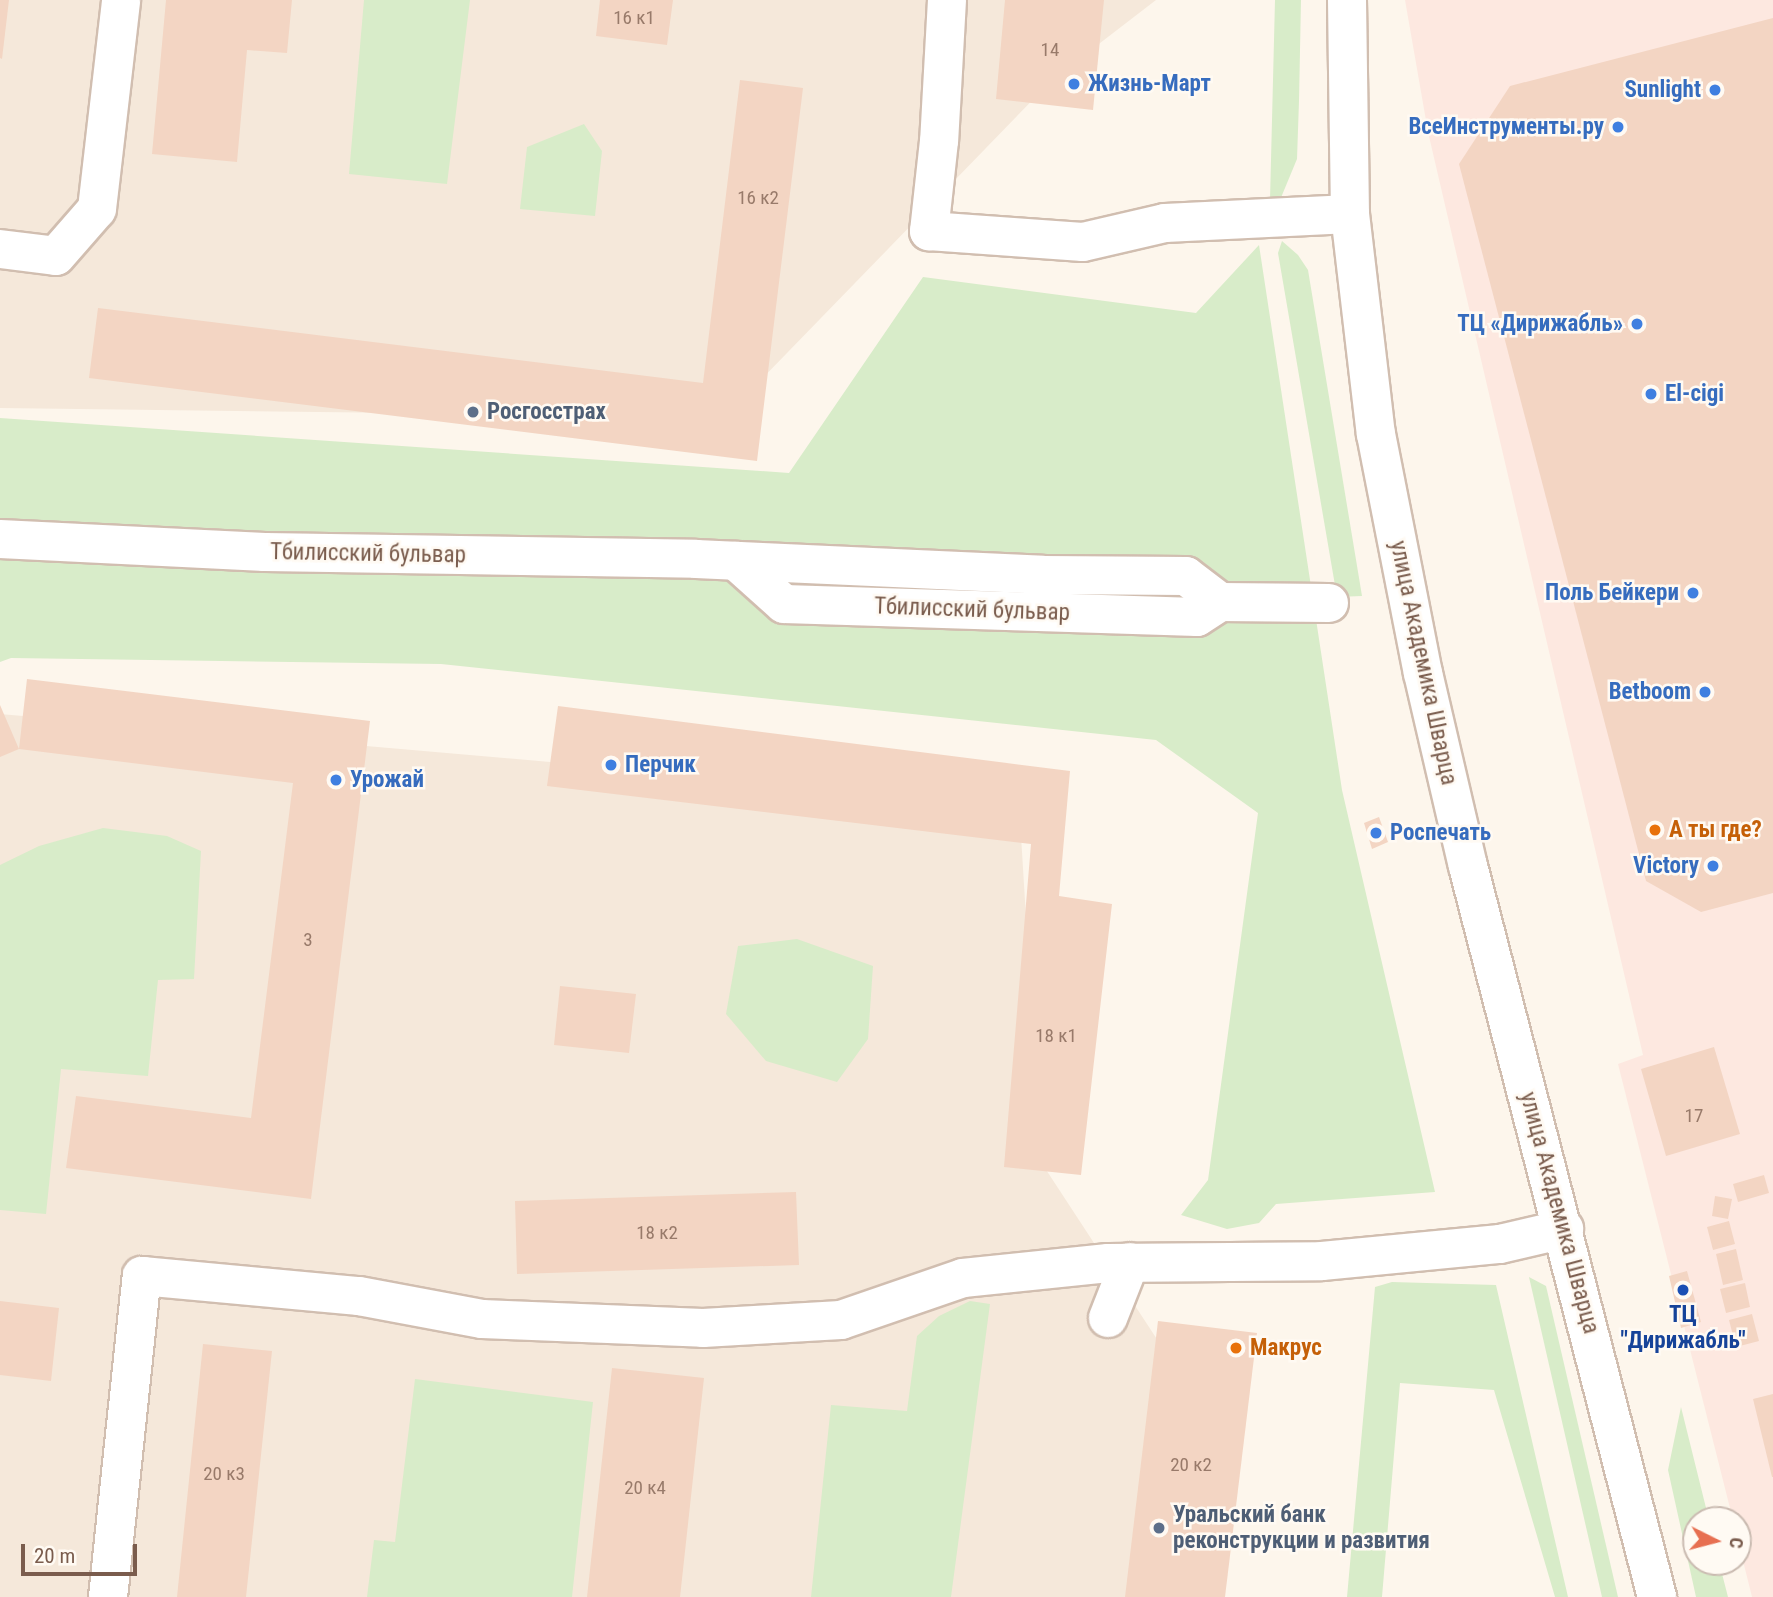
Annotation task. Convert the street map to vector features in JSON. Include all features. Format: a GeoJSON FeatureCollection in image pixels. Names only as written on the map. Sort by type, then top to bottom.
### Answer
{"type":"FeatureCollection","features":[{"type":"Feature","properties":{"kind":"street"},"geometry":{"type":"LineString","coordinates":[[0,249],[55,256],[97,209],[121,0]]}},
{"type":"Feature","properties":{"kind":"street"},"geometry":{"type":"LineString","coordinates":[[947,0],[939,141],[929,231],[1083,242],[1165,223],[1350,214]]}},
{"type":"Feature","properties":{"kind":"street","name":"улица Академика Шварца"},"geometry":{"type":"LineString","coordinates":[[1347,0],[1350,214],[1376,434],[1423,673],[1468,866],[1657,1597]]}},
{"type":"Feature","properties":{"kind":"street","name":"Тбилисский бульвар"},"geometry":{"type":"LineString","coordinates":[[0,539],[265,552],[736,561],[1043,575],[1186,576],[1220,602],[1329,603]]}},
{"type":"Feature","properties":{"kind":"street"},"geometry":{"type":"LineString","coordinates":[[108,1597],[142,1276],[359,1296],[482,1319],[703,1328],[841,1320],[963,1278],[1130,1262],[1322,1261],[1500,1244],[1564,1229]]}},
{"type":"Feature","properties":{"kind":"street"},"geometry":{"type":"LineString","coordinates":[[1108,1318],[1130,1262]]}},
{"type":"Feature","properties":{"kind":"shaded area"},"geometry":{"type":"Polygon","coordinates":[[[0,0],[1156,0],[1052,80],[725,417],[0,408],[0,0]]]}},
{"type":"Feature","properties":{"kind":"shaded area","name":"ТЦ «Дирижабль»"},"geometry":{"type":"Polygon","coordinates":[[[1405,0],[1773,0],[1773,1597],[1752,1597],[1747,1576],[1752,1576],[1752,1506],[1729,1506],[1618,1064],[1643,1055],[1428,132],[1405,0]]]}},
{"type":"Feature","properties":{"kind":"shaded area"},"geometry":{"type":"Polygon","coordinates":[[[0,714],[1019,803],[1041,1162],[1183,1379],[1173,1597],[0,1597],[0,714]]]}},
{"type":"Feature","properties":{"kind":"green space"},"geometry":{"type":"Polygon","coordinates":[[[364,0],[470,0],[447,184],[349,174],[364,0]]]}},
{"type":"Feature","properties":{"kind":"green space"},"geometry":{"type":"Polygon","coordinates":[[[1275,0],[1301,0],[1299,101],[1297,159],[1280,200],[1270,200],[1275,0]]]}},
{"type":"Feature","properties":{"kind":"green space"},"geometry":{"type":"Polygon","coordinates":[[[584,124],[602,151],[595,216],[520,209],[527,147],[584,124]]]}},
{"type":"Feature","properties":{"kind":"green space"},"geometry":{"type":"Polygon","coordinates":[[[1282,241],[1298,255],[1308,270],[1362,596],[1337,597],[1278,253],[1282,241]]]}},
{"type":"Feature","properties":{"kind":"green space"},"geometry":{"type":"Polygon","coordinates":[[[1259,245],[1342,790],[1435,1192],[1276,1204],[1259,1223],[1227,1229],[1181,1215],[1208,1180],[1258,813],[1156,740],[441,664],[11,658],[0,662],[0,418],[789,473],[923,277],[1196,313],[1259,245]]]}},
{"type":"Feature","properties":{"kind":"green space"},"geometry":{"type":"Polygon","coordinates":[[[103,828],[167,836],[201,851],[194,979],[158,980],[148,1076],[61,1069],[46,1214],[0,1210],[0,865],[39,846],[103,828]]]}},
{"type":"Feature","properties":{"kind":"green space"},"geometry":{"type":"Polygon","coordinates":[[[797,939],[873,966],[868,1039],[837,1082],[766,1061],[726,1014],[738,946],[797,939]]]}},
{"type":"Feature","properties":{"kind":"green space"},"geometry":{"type":"Polygon","coordinates":[[[1529,1277],[1546,1286],[1618,1597],[1602,1597],[1529,1277]]]}},
{"type":"Feature","properties":{"kind":"green space"},"geometry":{"type":"Polygon","coordinates":[[[1392,1282],[1496,1285],[1568,1597],[1555,1597],[1494,1390],[1400,1383],[1382,1597],[1347,1597],[1375,1287],[1392,1282]]]}},
{"type":"Feature","properties":{"kind":"green space"},"geometry":{"type":"Polygon","coordinates":[[[970,1301],[990,1304],[951,1597],[811,1597],[831,1405],[907,1411],[917,1336],[939,1316],[970,1301]]]}},
{"type":"Feature","properties":{"kind":"green space"},"geometry":{"type":"Polygon","coordinates":[[[415,1379],[593,1402],[572,1597],[367,1597],[374,1540],[395,1542],[415,1379]]]}},
{"type":"Feature","properties":{"kind":"green space"},"geometry":{"type":"Polygon","coordinates":[[[1681,1407],[1706,1506],[1682,1506],[1682,1534],[1668,1470],[1681,1407]]]}},
{"type":"Feature","properties":{"kind":"green space"},"geometry":{"type":"Polygon","coordinates":[[[1691,1576],[1723,1576],[1728,1597],[1696,1597],[1691,1576]]]}},
{"type":"Feature","properties":{"kind":"building"},"geometry":{"type":"Polygon","coordinates":[[[0,0],[9,0],[2,59],[0,58],[0,0]]]}},
{"type":"Feature","properties":{"kind":"building"},"geometry":{"type":"Polygon","coordinates":[[[166,0],[292,0],[287,53],[247,50],[237,162],[152,154],[166,0]]]}},
{"type":"Feature","properties":{"kind":"building"},"geometry":{"type":"Polygon","coordinates":[[[600,0],[673,0],[667,45],[596,36],[600,0]]]}},
{"type":"Feature","properties":{"kind":"building"},"geometry":{"type":"Polygon","coordinates":[[[1005,0],[1104,0],[1093,110],[996,99],[1005,0]]]}},
{"type":"Feature","properties":{"kind":"building","name":"ТЦ «Дирижабль»"},"geometry":{"type":"Polygon","coordinates":[[[1773,18],[1773,893],[1701,912],[1646,881],[1459,164],[1510,86],[1773,18]]]}},
{"type":"Feature","properties":{"kind":"building"},"geometry":{"type":"Polygon","coordinates":[[[740,80],[803,88],[757,461],[89,378],[98,308],[703,383],[740,80]]]}},
{"type":"Feature","properties":{"kind":"building"},"geometry":{"type":"Polygon","coordinates":[[[27,679],[370,721],[311,1199],[66,1168],[76,1096],[251,1118],[293,783],[19,749],[27,679]]]}},
{"type":"Feature","properties":{"kind":"building"},"geometry":{"type":"Polygon","coordinates":[[[0,705],[19,749],[0,757],[0,705]]]}},
{"type":"Feature","properties":{"kind":"building"},"geometry":{"type":"Polygon","coordinates":[[[558,706],[1070,771],[1059,896],[1112,904],[1081,1175],[1004,1167],[1031,844],[547,786],[558,706]]]}},
{"type":"Feature","properties":{"kind":"building","name":"Роспечать"},"geometry":{"type":"Polygon","coordinates":[[[1379,817],[1388,842],[1372,849],[1364,823],[1379,817]]]}},
{"type":"Feature","properties":{"kind":"building"},"geometry":{"type":"Polygon","coordinates":[[[560,986],[636,994],[629,1053],[554,1045],[560,986]]]}},
{"type":"Feature","properties":{"kind":"building"},"geometry":{"type":"Polygon","coordinates":[[[1714,1047],[1740,1134],[1666,1156],[1641,1069],[1714,1047]]]}},
{"type":"Feature","properties":{"kind":"building"},"geometry":{"type":"Polygon","coordinates":[[[1764,1175],[1769,1193],[1738,1202],[1733,1184],[1764,1175]]]}},
{"type":"Feature","properties":{"kind":"building"},"geometry":{"type":"Polygon","coordinates":[[[796,1192],[799,1265],[517,1274],[515,1201],[796,1192]]]}},
{"type":"Feature","properties":{"kind":"building"},"geometry":{"type":"Polygon","coordinates":[[[1715,1196],[1732,1199],[1728,1219],[1712,1216],[1715,1196]]]}},
{"type":"Feature","properties":{"kind":"building"},"geometry":{"type":"Polygon","coordinates":[[[1729,1221],[1735,1244],[1713,1250],[1707,1227],[1729,1221]]]}},
{"type":"Feature","properties":{"kind":"building"},"geometry":{"type":"Polygon","coordinates":[[[1736,1249],[1743,1280],[1723,1285],[1716,1254],[1736,1249]]]}},
{"type":"Feature","properties":{"kind":"building"},"geometry":{"type":"Polygon","coordinates":[[[1687,1271],[1701,1322],[1681,1328],[1669,1276],[1687,1271]]]}},
{"type":"Feature","properties":{"kind":"building"},"geometry":{"type":"Polygon","coordinates":[[[1745,1283],[1750,1307],[1726,1313],[1720,1289],[1745,1283]]]}},
{"type":"Feature","properties":{"kind":"building"},"geometry":{"type":"Polygon","coordinates":[[[0,1301],[59,1308],[51,1381],[0,1375],[0,1301]]]}},
{"type":"Feature","properties":{"kind":"building"},"geometry":{"type":"Polygon","coordinates":[[[1752,1314],[1759,1341],[1736,1347],[1729,1320],[1752,1314]]]}},
{"type":"Feature","properties":{"kind":"building"},"geometry":{"type":"Polygon","coordinates":[[[1158,1321],[1257,1333],[1225,1597],[1125,1597],[1158,1321]]]}},
{"type":"Feature","properties":{"kind":"building"},"geometry":{"type":"Polygon","coordinates":[[[203,1344],[272,1351],[246,1597],[177,1597],[203,1344]]]}},
{"type":"Feature","properties":{"kind":"building"},"geometry":{"type":"Polygon","coordinates":[[[612,1368],[704,1378],[680,1597],[587,1597],[612,1368]]]}},
{"type":"Feature","properties":{"kind":"building"},"geometry":{"type":"Polygon","coordinates":[[[1773,1394],[1773,1477],[1772,1477],[1753,1399],[1773,1394]]]}},
{"type":"Feature","properties":{"kind":"place","name":"Жизнь-Март"},"geometry":{"type":"Point","coordinates":[1074,84]}},
{"type":"Feature","properties":{"kind":"place","name":"Sunlight"},"geometry":{"type":"Point","coordinates":[1715,90]}},
{"type":"Feature","properties":{"kind":"place","name":"ВсеИнструменты.ру"},"geometry":{"type":"Point","coordinates":[1618,127]}},
{"type":"Feature","properties":{"kind":"place","name":"ТЦ «Дирижабль»"},"geometry":{"type":"Point","coordinates":[1637,324]}},
{"type":"Feature","properties":{"kind":"place","name":"El-cigi"},"geometry":{"type":"Point","coordinates":[1651,394]}},
{"type":"Feature","properties":{"kind":"place","name":"Росгосстрах"},"geometry":{"type":"Point","coordinates":[473,412]}},
{"type":"Feature","properties":{"kind":"place","name":"Поль Бейкери"},"geometry":{"type":"Point","coordinates":[1693,593]}},
{"type":"Feature","properties":{"kind":"place","name":"Betboom"},"geometry":{"type":"Point","coordinates":[1705,692]}},
{"type":"Feature","properties":{"kind":"place","name":"Перчик"},"geometry":{"type":"Point","coordinates":[611,765]}},
{"type":"Feature","properties":{"kind":"place","name":"Урожай"},"geometry":{"type":"Point","coordinates":[336,780]}},
{"type":"Feature","properties":{"kind":"place","name":"А ты где?"},"geometry":{"type":"Point","coordinates":[1655,830]}},
{"type":"Feature","properties":{"kind":"place","name":"Роспечать"},"geometry":{"type":"Point","coordinates":[1376,833]}},
{"type":"Feature","properties":{"kind":"place","name":"Victory"},"geometry":{"type":"Point","coordinates":[1713,866]}},
{"type":"Feature","properties":{"kind":"place","name":"ТЦ \"Дирижабль\""},"geometry":{"type":"Point","coordinates":[1683,1290]}},
{"type":"Feature","properties":{"kind":"place","name":"Макрус"},"geometry":{"type":"Point","coordinates":[1236,1348]}},
{"type":"Feature","properties":{"kind":"place","name":"Уральский банк реконструкции и развития"},"geometry":{"type":"Point","coordinates":[1159,1528]}}]}
